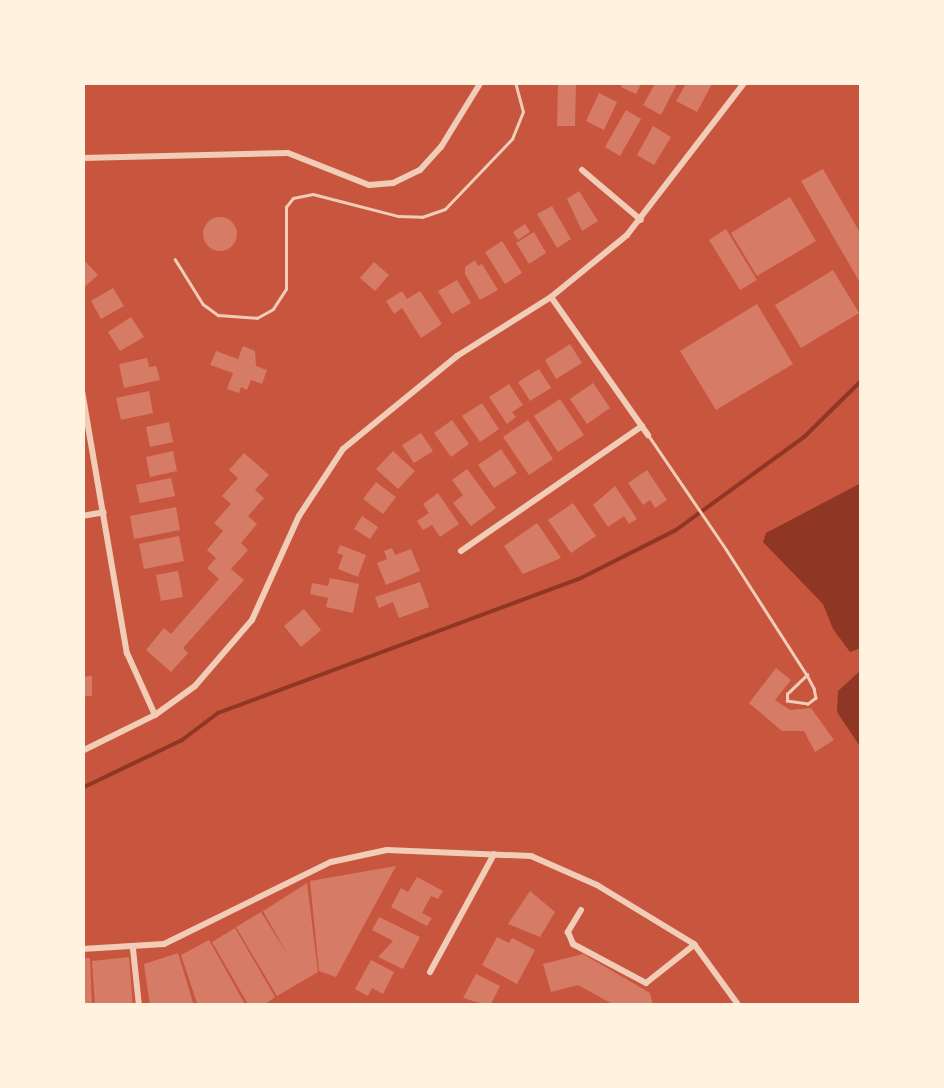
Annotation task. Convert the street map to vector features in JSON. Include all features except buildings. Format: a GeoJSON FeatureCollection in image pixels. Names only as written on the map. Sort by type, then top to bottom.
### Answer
{"type":"FeatureCollection","features":[{"type":"Feature","properties":{"kind":"street"},"geometry":{"type":"LineString","coordinates":[[82,158],[288,153],[369,185],[392,183],[420,170],[441,146],[481,82]]}},
{"type":"Feature","properties":{"kind":"street"},"geometry":{"type":"LineString","coordinates":[[82,752],[156,715],[194,686],[252,620],[299,516],[318,481],[343,450],[457,356],[551,297],[641,220],[745,82]]}},
{"type":"Feature","properties":{"kind":"street"},"geometry":{"type":"LineString","coordinates":[[582,170],[641,220]]}},
{"type":"Feature","properties":{"kind":"street"},"geometry":{"type":"LineString","coordinates":[[551,297],[648,435]]}},
{"type":"Feature","properties":{"kind":"street"},"geometry":{"type":"LineString","coordinates":[[82,391],[127,652],[156,715]]}},
{"type":"Feature","properties":{"kind":"street"},"geometry":{"type":"LineString","coordinates":[[461,550],[642,426]]}},
{"type":"Feature","properties":{"kind":"street"},"geometry":{"type":"LineString","coordinates":[[82,516],[104,512]]}},
{"type":"Feature","properties":{"kind":"street"},"geometry":{"type":"LineString","coordinates":[[82,949],[132,949],[164,944],[202,929],[331,862],[387,850],[531,856],[557,864],[694,944],[739,1006]]}},
{"type":"Feature","properties":{"kind":"street"},"geometry":{"type":"LineString","coordinates":[[430,972],[494,854]]}},
{"type":"Feature","properties":{"kind":"street"},"geometry":{"type":"LineString","coordinates":[[582,910],[568,932],[572,944],[646,983],[694,944]]}},
{"type":"Feature","properties":{"kind":"street"},"geometry":{"type":"LineString","coordinates":[[132,949],[140,1006]]}},
{"type":"Feature","properties":{"kind":"lane"},"geometry":{"type":"LineString","coordinates":[[175,258],[202,304],[218,315],[257,318],[274,308],[286,289],[286,208],[293,198],[313,194],[398,216],[422,217],[445,209],[512,140],[522,112],[515,82]]}},
{"type":"Feature","properties":{"kind":"lane"},"geometry":{"type":"LineString","coordinates":[[648,435],[807,675],[816,698],[808,704],[787,701],[787,694],[807,675]]}},
{"type":"Feature","properties":{"kind":"shaded area"},"geometry":{"type":"Polygon","coordinates":[[[861,483],[861,648],[850,652],[833,629],[823,604],[763,542],[766,533],[861,483]]]}},
{"type":"Feature","properties":{"kind":"shaded area"},"geometry":{"type":"Polygon","coordinates":[[[862,670],[861,748],[837,712],[838,691],[862,670]]]}},
{"type":"Feature","properties":{"kind":"waterway"},"geometry":{"type":"LineString","coordinates":[[82,788],[182,740],[218,713],[579,579],[676,530],[804,437],[862,380]]}}]}
